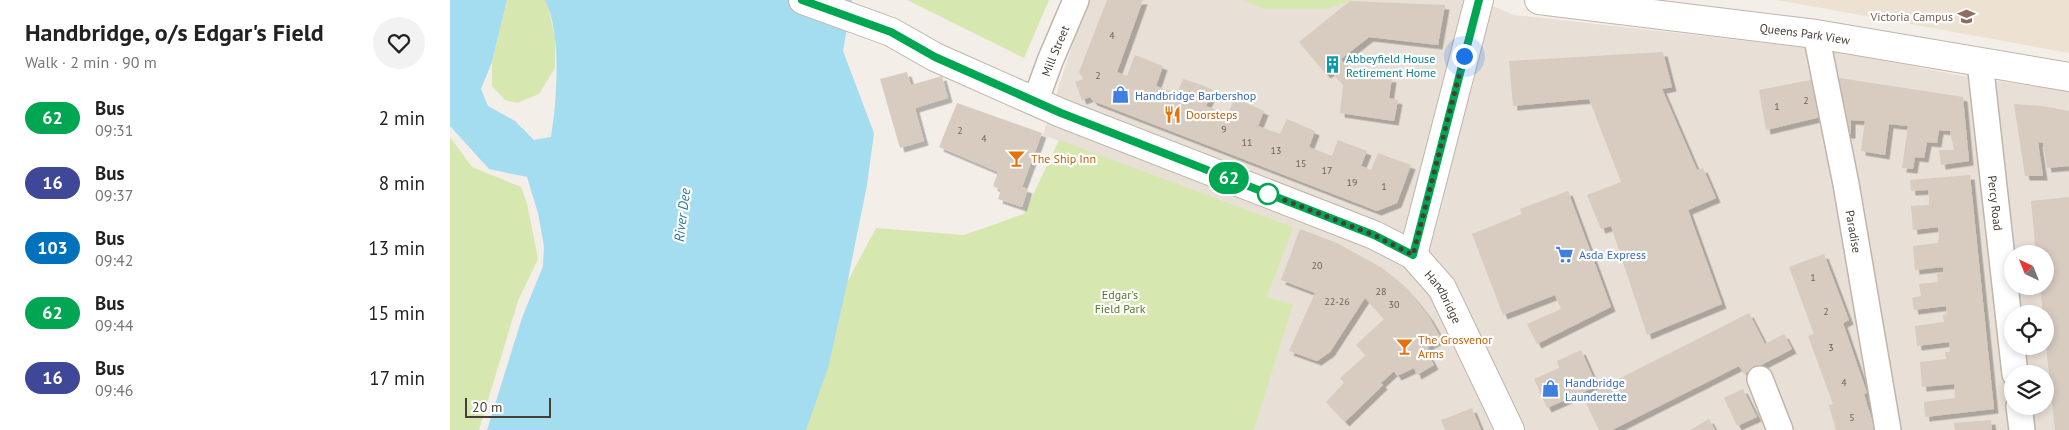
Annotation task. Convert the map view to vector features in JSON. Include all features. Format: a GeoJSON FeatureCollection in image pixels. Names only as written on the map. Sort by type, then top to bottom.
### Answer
{"type":"FeatureCollection","features":[{"type":"Feature","properties":{"kind":"street","name":"Handbridge"},"geometry":{"type":"LineString","coordinates":[[802,0],[891,32],[935,57],[1035,102],[1374,235],[1413,255],[1442,288],[1510,430]]}},
{"type":"Feature","properties":{"kind":"street","name":"Mill Street"},"geometry":{"type":"LineString","coordinates":[[1035,102],[1076,0]]}},
{"type":"Feature","properties":{"kind":"street"},"geometry":{"type":"LineString","coordinates":[[1413,255],[1479,0]]}},
{"type":"Feature","properties":{"kind":"street","name":"Queens Park View"},"geometry":{"type":"LineString","coordinates":[[1539,0],[1816,34],[2069,77]]}},
{"type":"Feature","properties":{"kind":"street","name":"Paradise"},"geometry":{"type":"LineString","coordinates":[[1816,34],[1846,184],[1888,430]]}},
{"type":"Feature","properties":{"kind":"street","name":"Percy Road"},"geometry":{"type":"LineString","coordinates":[[1980,62],[2014,365]]}},
{"type":"Feature","properties":{"kind":"street"},"geometry":{"type":"LineString","coordinates":[[1760,379],[1780,430]]}},
{"type":"Feature","properties":{"kind":"street"},"geometry":{"type":"LineString","coordinates":[[2020,415],[2022,430]]}},
{"type":"Feature","properties":{"kind":"shaded area"},"geometry":{"type":"Polygon","coordinates":[[[1087,0],[1479,0],[1514,15],[1829,50],[1968,77],[2069,91],[2069,430],[1254,430],[1292,304],[1267,297],[1292,227],[1043,135],[1087,0]]]}},
{"type":"Feature","properties":{"kind":"shaded area","name":"Victoria Campus"},"geometry":{"type":"Polygon","coordinates":[[[1776,0],[2069,0],[2069,53],[1954,32],[1776,0]]]}},
{"type":"Feature","properties":{"kind":"green space"},"geometry":{"type":"Polygon","coordinates":[[[507,0],[545,0],[555,37],[555,68],[539,94],[517,103],[505,100],[492,86],[492,62],[507,0]]]}},
{"type":"Feature","properties":{"kind":"green space"},"geometry":{"type":"Polygon","coordinates":[[[907,0],[1049,0],[1024,58],[907,0]]]}},
{"type":"Feature","properties":{"kind":"green space"},"geometry":{"type":"Polygon","coordinates":[[[1244,0],[1352,0],[1326,9],[1264,9],[1244,0]]]}},
{"type":"Feature","properties":{"kind":"green space"},"geometry":{"type":"Polygon","coordinates":[[[450,137],[472,167],[521,187],[527,203],[538,259],[518,301],[479,430],[450,430],[450,137]]]}},
{"type":"Feature","properties":{"kind":"green space","name":"Edgar's Field Park"},"geometry":{"type":"Polygon","coordinates":[[[1059,140],[1293,227],[1267,297],[1293,304],[1254,430],[797,430],[843,290],[876,228],[964,235],[1024,214],[1059,140]]]}},
{"type":"Feature","properties":{"kind":"water","name":"River Dee"},"geometry":{"type":"Polygon","coordinates":[[[450,0],[507,0],[492,62],[481,89],[488,106],[515,121],[534,140],[551,137],[555,104],[556,48],[554,30],[545,0],[852,0],[843,51],[874,133],[867,185],[828,368],[806,430],[487,430],[522,318],[543,266],[544,246],[538,213],[527,177],[489,169],[450,126],[450,0]]]}},
{"type":"Feature","properties":{"kind":"building"},"geometry":{"type":"Polygon","coordinates":[[[1107,0],[1143,0],[1117,72],[1127,76],[1135,55],[1163,66],[1156,86],[1177,94],[1183,79],[1213,90],[1206,106],[1228,114],[1234,99],[1249,104],[1264,111],[1258,126],[1280,134],[1287,119],[1315,131],[1309,147],[1332,156],[1338,140],[1367,151],[1361,166],[1371,170],[1378,153],[1411,165],[1397,203],[1377,211],[1093,101],[1090,97],[1082,100],[1075,82],[1083,79],[1079,72],[1107,0]]]}},
{"type":"Feature","properties":{"kind":"building","name":"Abbeyfield House Retirement Home"},"geometry":{"type":"Polygon","coordinates":[[[1350,1],[1445,5],[1438,45],[1369,37],[1341,59],[1351,74],[1392,78],[1389,98],[1398,100],[1394,121],[1340,113],[1343,85],[1331,71],[1326,74],[1299,42],[1350,1]]]}},
{"type":"Feature","properties":{"kind":"building"},"geometry":{"type":"Polygon","coordinates":[[[1663,52],[1672,87],[1662,89],[1697,170],[1703,168],[1716,198],[1688,210],[1722,304],[1647,335],[1611,226],[1601,229],[1587,195],[1621,182],[1589,99],[1513,106],[1509,61],[1663,52]]]}},
{"type":"Feature","properties":{"kind":"building"},"geometry":{"type":"Polygon","coordinates":[[[907,72],[911,85],[942,76],[948,98],[915,108],[924,141],[900,148],[880,79],[907,72]]]}},
{"type":"Feature","properties":{"kind":"building"},"geometry":{"type":"Polygon","coordinates":[[[1833,77],[1963,97],[1969,161],[1941,165],[1939,150],[1954,150],[1950,131],[1939,130],[1937,143],[1927,142],[1924,158],[1915,157],[1913,169],[1902,168],[1908,126],[1889,124],[1885,155],[1861,151],[1865,121],[1851,120],[1851,134],[1844,134],[1833,77]]]}},
{"type":"Feature","properties":{"kind":"building"},"geometry":{"type":"Polygon","coordinates":[[[1815,79],[1825,116],[1766,130],[1759,90],[1815,79]]]}},
{"type":"Feature","properties":{"kind":"building"},"geometry":{"type":"Polygon","coordinates":[[[957,103],[1042,133],[1022,187],[1028,189],[1022,207],[998,199],[1001,190],[993,186],[998,172],[939,147],[957,103]]]}},
{"type":"Feature","properties":{"kind":"building"},"geometry":{"type":"Polygon","coordinates":[[[2014,104],[2043,106],[2069,111],[2069,166],[2047,168],[2043,143],[2038,142],[2043,176],[2025,176],[2014,104]]]}},
{"type":"Feature","properties":{"kind":"building"},"geometry":{"type":"Polygon","coordinates":[[[1970,175],[1994,409],[1925,417],[1924,402],[1955,398],[1954,384],[1922,387],[1920,362],[1946,359],[1945,352],[1950,352],[1949,342],[1917,346],[1915,326],[1944,322],[1943,315],[1947,314],[1946,306],[1914,310],[1912,298],[1921,296],[1919,284],[1938,282],[1937,274],[1943,273],[1943,267],[1915,270],[1913,246],[1938,243],[1939,236],[1938,227],[1913,230],[1911,206],[1929,205],[1929,198],[1928,190],[1911,191],[1910,180],[1970,175]]]}},
{"type":"Feature","properties":{"kind":"building"},"geometry":{"type":"Polygon","coordinates":[[[1568,191],[1611,307],[1537,344],[1527,324],[1561,309],[1555,295],[1503,315],[1472,234],[1522,214],[1520,209],[1568,191]]]}},
{"type":"Feature","properties":{"kind":"building"},"geometry":{"type":"Polygon","coordinates":[[[2069,197],[2069,430],[2055,430],[2054,365],[2048,365],[2047,355],[2054,355],[2054,305],[2042,305],[2041,295],[2054,295],[2054,245],[2035,245],[2031,201],[2069,197]]]}},
{"type":"Feature","properties":{"kind":"building"},"geometry":{"type":"Polygon","coordinates":[[[1300,229],[1337,243],[1382,268],[1401,283],[1416,300],[1429,317],[1441,338],[1429,345],[1427,352],[1434,365],[1417,375],[1414,368],[1397,376],[1394,371],[1381,383],[1383,385],[1345,422],[1326,402],[1344,383],[1340,378],[1366,355],[1356,345],[1384,319],[1365,298],[1330,352],[1317,361],[1289,351],[1315,293],[1281,280],[1300,229]]]}},
{"type":"Feature","properties":{"kind":"building"},"geometry":{"type":"Polygon","coordinates":[[[1824,254],[1849,320],[1843,323],[1867,393],[1864,394],[1875,430],[1836,430],[1829,406],[1833,404],[1808,336],[1814,334],[1789,267],[1824,254]]]}},
{"type":"Feature","properties":{"kind":"building"},"geometry":{"type":"Polygon","coordinates":[[[1749,313],[1765,344],[1784,334],[1792,349],[1744,374],[1739,366],[1612,430],[1599,430],[1583,397],[1749,313]]]}},
{"type":"Feature","properties":{"kind":"building"},"geometry":{"type":"Polygon","coordinates":[[[1581,350],[1597,386],[1547,408],[1534,379],[1559,368],[1557,361],[1581,350]]]}},
{"type":"Feature","properties":{"kind":"building"},"geometry":{"type":"Polygon","coordinates":[[[1743,389],[1757,417],[1737,426],[1724,398],[1743,389]]]}},
{"type":"Feature","properties":{"kind":"building"},"geometry":{"type":"Polygon","coordinates":[[[1472,408],[1481,430],[1445,430],[1441,420],[1472,408]]]}},
{"type":"Feature","properties":{"kind":"building"},"geometry":{"type":"Polygon","coordinates":[[[1709,419],[1715,430],[1690,430],[1709,419]]]}},
{"type":"Feature","properties":{"kind":"building"},"geometry":{"type":"Polygon","coordinates":[[[1991,420],[1992,430],[1955,430],[1954,423],[1991,420]]]}},
{"type":"Feature","properties":{"kind":"bus line","name":"62"},"geometry":{"type":"LineString","coordinates":[[802,0],[891,32],[935,57],[1041,105],[1374,235],[1413,255],[1479,0]]}},
{"type":"Feature","properties":{"kind":"place","name":"Victoria Campus"},"geometry":{"type":"Point","coordinates":[1967,16]}},
{"type":"Feature","properties":{"kind":"place","name":"Abbeyfield House Retirement Home"},"geometry":{"type":"Point","coordinates":[1332,65]}},
{"type":"Feature","properties":{"kind":"place","name":"Handbridge Barbershop"},"geometry":{"type":"Point","coordinates":[1121,95]}},
{"type":"Feature","properties":{"kind":"place","name":"Doorsteps"},"geometry":{"type":"Point","coordinates":[1172,114]}},
{"type":"Feature","properties":{"kind":"place","name":"The Ship Inn"},"geometry":{"type":"Point","coordinates":[1017,158]}},
{"type":"Feature","properties":{"kind":"place","name":"Asda Express"},"geometry":{"type":"Point","coordinates":[1565,254]}},
{"type":"Feature","properties":{"kind":"place","name":"The Grosvenor Arms"},"geometry":{"type":"Point","coordinates":[1404,346]}},
{"type":"Feature","properties":{"kind":"place","name":"Handbridge Launderette"},"geometry":{"type":"Point","coordinates":[1551,389]}},
{"type":"Feature","properties":{"kind":"route"},"geometry":{"type":"LineString","coordinates":[[1268,194],[1264,192],[1374,235],[1413,255],[1464,56]]}}]}
